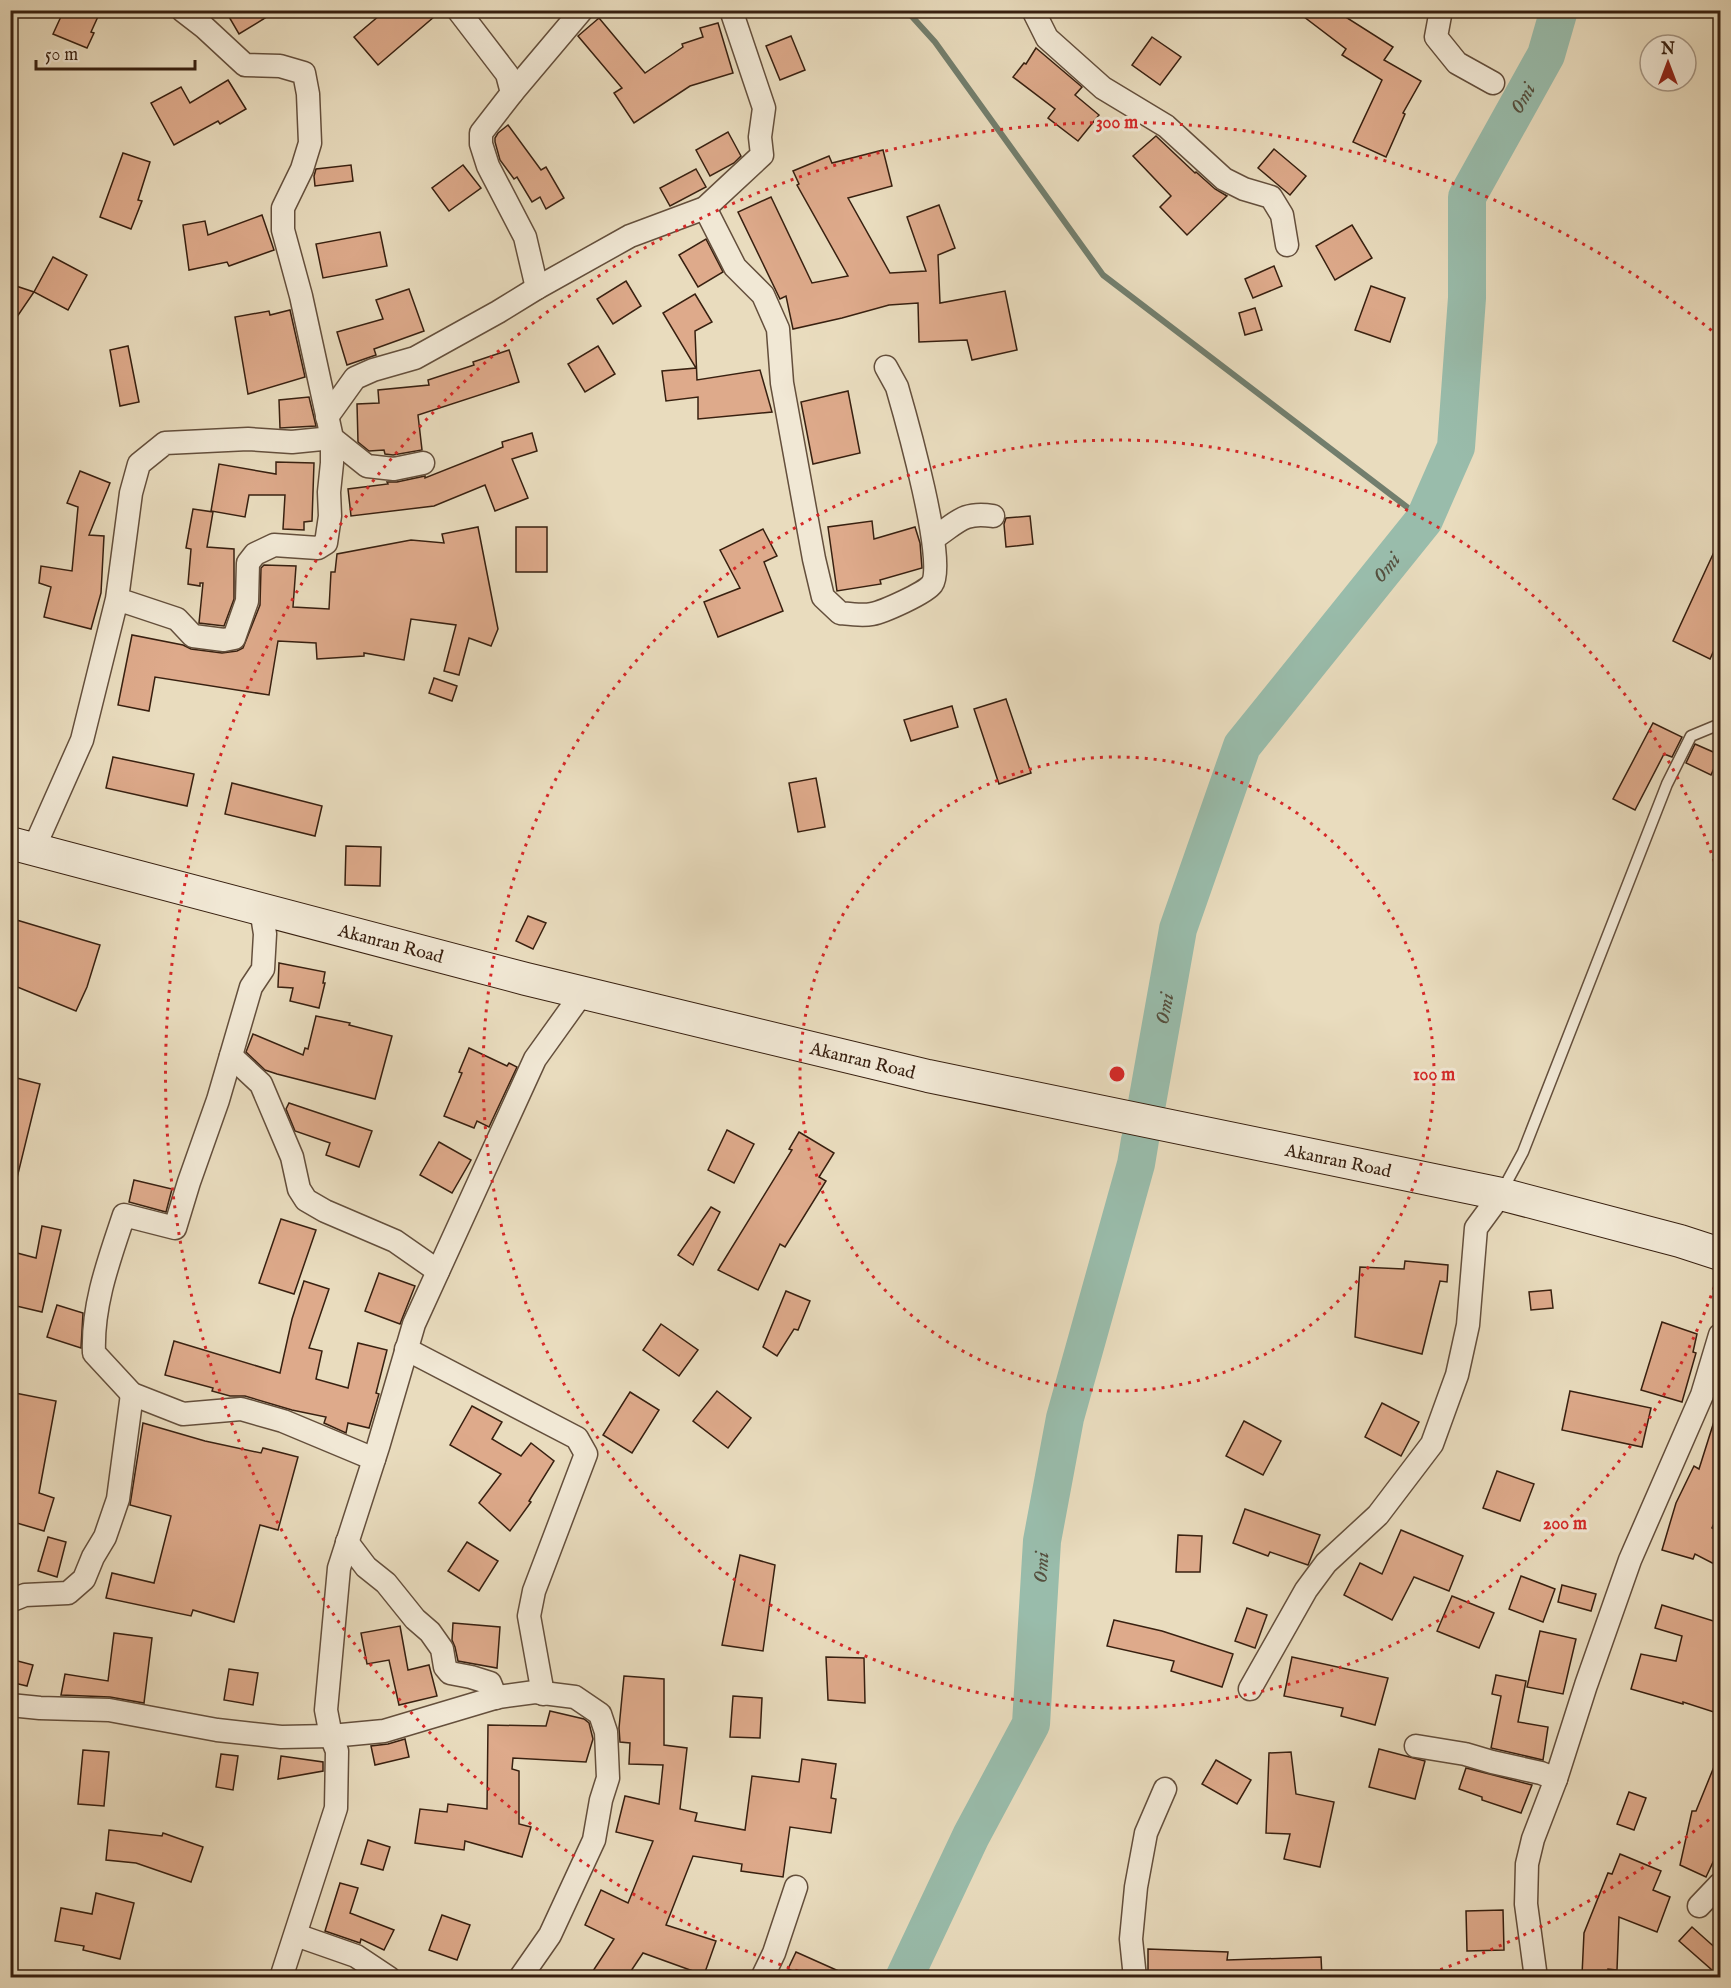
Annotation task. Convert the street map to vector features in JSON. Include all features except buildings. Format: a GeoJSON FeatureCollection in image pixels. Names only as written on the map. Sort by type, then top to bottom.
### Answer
{"type":"FeatureCollection","features":[{"type":"Feature","properties":{"kind":"main road","name":"Akanran Road"},"geometry":{"type":"LineString","coordinates":[[22,846],[515,976],[928,1076],[1501,1194],[1680,1241],[1720,1254]]}},
{"type":"Feature","properties":{"kind":"street"},"geometry":{"type":"LineString","coordinates":[[117,599],[177,619],[193,636],[224,640],[234,638],[247,601],[248,563],[255,554],[274,545],[318,549],[326,543],[330,516],[329,492],[332,463],[329,428],[301,296],[283,230],[283,208],[302,169],[310,143],[308,94],[304,73],[280,66],[245,65],[182,10]]}},
{"type":"Feature","properties":{"kind":"street"},"geometry":{"type":"LineString","coordinates":[[458,10],[507,74],[512,93]]}},
{"type":"Feature","properties":{"kind":"street"},"geometry":{"type":"LineString","coordinates":[[537,288],[525,237],[488,166],[481,144],[481,133],[582,10]]}},
{"type":"Feature","properties":{"kind":"street"},"geometry":{"type":"LineString","coordinates":[[22,846],[82,740],[117,599],[131,493],[139,464],[165,443],[248,439],[292,442],[329,428],[355,378],[373,370],[415,358],[630,236],[705,208],[762,155],[760,137],[764,108],[731,10]]}},
{"type":"Feature","properties":{"kind":"street"},"geometry":{"type":"LineString","coordinates":[[1033,10],[1047,38],[1103,88],[1166,126],[1224,179],[1244,189],[1271,197],[1282,215],[1287,245]]}},
{"type":"Feature","properties":{"kind":"street"},"geometry":{"type":"LineString","coordinates":[[1441,10],[1436,37],[1457,63],[1493,83]]}},
{"type":"Feature","properties":{"kind":"street"},"geometry":{"type":"LineString","coordinates":[[705,208],[735,267],[763,295],[778,329],[782,383],[814,559],[824,597],[840,613],[872,614],[922,593],[933,582],[936,565],[934,538],[897,387],[886,367]]}},
{"type":"Feature","properties":{"kind":"street"},"geometry":{"type":"LineString","coordinates":[[329,428],[367,466],[394,469],[423,463]]}},
{"type":"Feature","properties":{"kind":"street"},"geometry":{"type":"LineString","coordinates":[[934,538],[957,520],[981,514],[993,516]]}},
{"type":"Feature","properties":{"kind":"street"},"geometry":{"type":"LineString","coordinates":[[261,909],[265,934],[263,969],[251,987],[218,1100],[175,1228],[124,1215],[104,1272],[93,1330],[94,1353],[132,1394],[183,1414],[241,1409],[283,1420],[374,1459]]}},
{"type":"Feature","properties":{"kind":"street"},"geometry":{"type":"LineString","coordinates":[[281,1977],[336,1808],[337,1751],[331,1736],[326,1710],[339,1568],[406,1349],[414,1324],[535,1059],[583,992]]}},
{"type":"Feature","properties":{"kind":"street"},"geometry":{"type":"LineString","coordinates":[[231,1056],[261,1084],[292,1157],[299,1189],[306,1200],[325,1211],[395,1241],[438,1271]]}},
{"type":"Feature","properties":{"kind":"street"},"geometry":{"type":"LineString","coordinates":[[1250,1689],[1306,1590],[1326,1563],[1378,1515],[1432,1444],[1457,1375],[1468,1326],[1476,1228],[1501,1194]]}},
{"type":"Feature","properties":{"kind":"street"},"geometry":{"type":"LineString","coordinates":[[1536,1977],[1526,1904],[1527,1864],[1533,1839],[1556,1779],[1630,1560],[1702,1395],[1720,1335]]}},
{"type":"Feature","properties":{"kind":"street"},"geometry":{"type":"LineString","coordinates":[[406,1349],[577,1438],[586,1454],[534,1591],[529,1616],[543,1694]]}},
{"type":"Feature","properties":{"kind":"street"},"geometry":{"type":"LineString","coordinates":[[10,1601],[25,1595],[68,1593],[84,1579],[105,1537],[118,1499],[132,1394]]}},
{"type":"Feature","properties":{"kind":"street"},"geometry":{"type":"LineString","coordinates":[[347,1542],[366,1567],[386,1583],[430,1632],[442,1649],[444,1668],[450,1673],[489,1683],[496,1698]]}},
{"type":"Feature","properties":{"kind":"street"},"geometry":{"type":"LineString","coordinates":[[10,1705],[109,1710],[217,1730],[281,1737],[331,1736],[384,1731],[496,1698],[534,1692],[576,1697],[600,1714],[606,1732],[608,1778],[601,1800],[594,1840],[550,1935],[520,1977]]}},
{"type":"Feature","properties":{"kind":"street"},"geometry":{"type":"LineString","coordinates":[[1416,1746],[1465,1754],[1541,1773],[1556,1779]]}},
{"type":"Feature","properties":{"kind":"street"},"geometry":{"type":"LineString","coordinates":[[1135,1977],[1131,1939],[1136,1887],[1146,1833],[1165,1788]]}},
{"type":"Feature","properties":{"kind":"street"},"geometry":{"type":"LineString","coordinates":[[1699,1906],[1720,1884]]}},
{"type":"Feature","properties":{"kind":"street"},"geometry":{"type":"LineString","coordinates":[[762,1977],[774,1953],[796,1887]]}},
{"type":"Feature","properties":{"kind":"street"},"geometry":{"type":"LineString","coordinates":[[296,1935],[356,1956],[389,1977]]}},
{"type":"Feature","properties":{"kind":"lane"},"geometry":{"type":"LineString","coordinates":[[1501,1194],[1523,1152],[1667,783],[1691,736],[1720,724]]}},
{"type":"Feature","properties":{"kind":"waterway"},"geometry":{"type":"LineString","coordinates":[[906,10],[935,42],[1103,275],[1424,520]]}},
{"type":"Feature","properties":{"kind":"waterway","name":"Omi"},"geometry":{"type":"LineString","coordinates":[[1147,1103],[1178,929],[1242,746],[1424,520],[1456,447],[1467,298],[1467,197],[1546,55],[1559,10]]}},
{"type":"Feature","properties":{"kind":"waterway","name":"Omi"},"geometry":{"type":"LineString","coordinates":[[904,1978],[971,1836],[1031,1724],[1042,1541],[1065,1418],[1136,1164],[1140,1140]]}}]}
